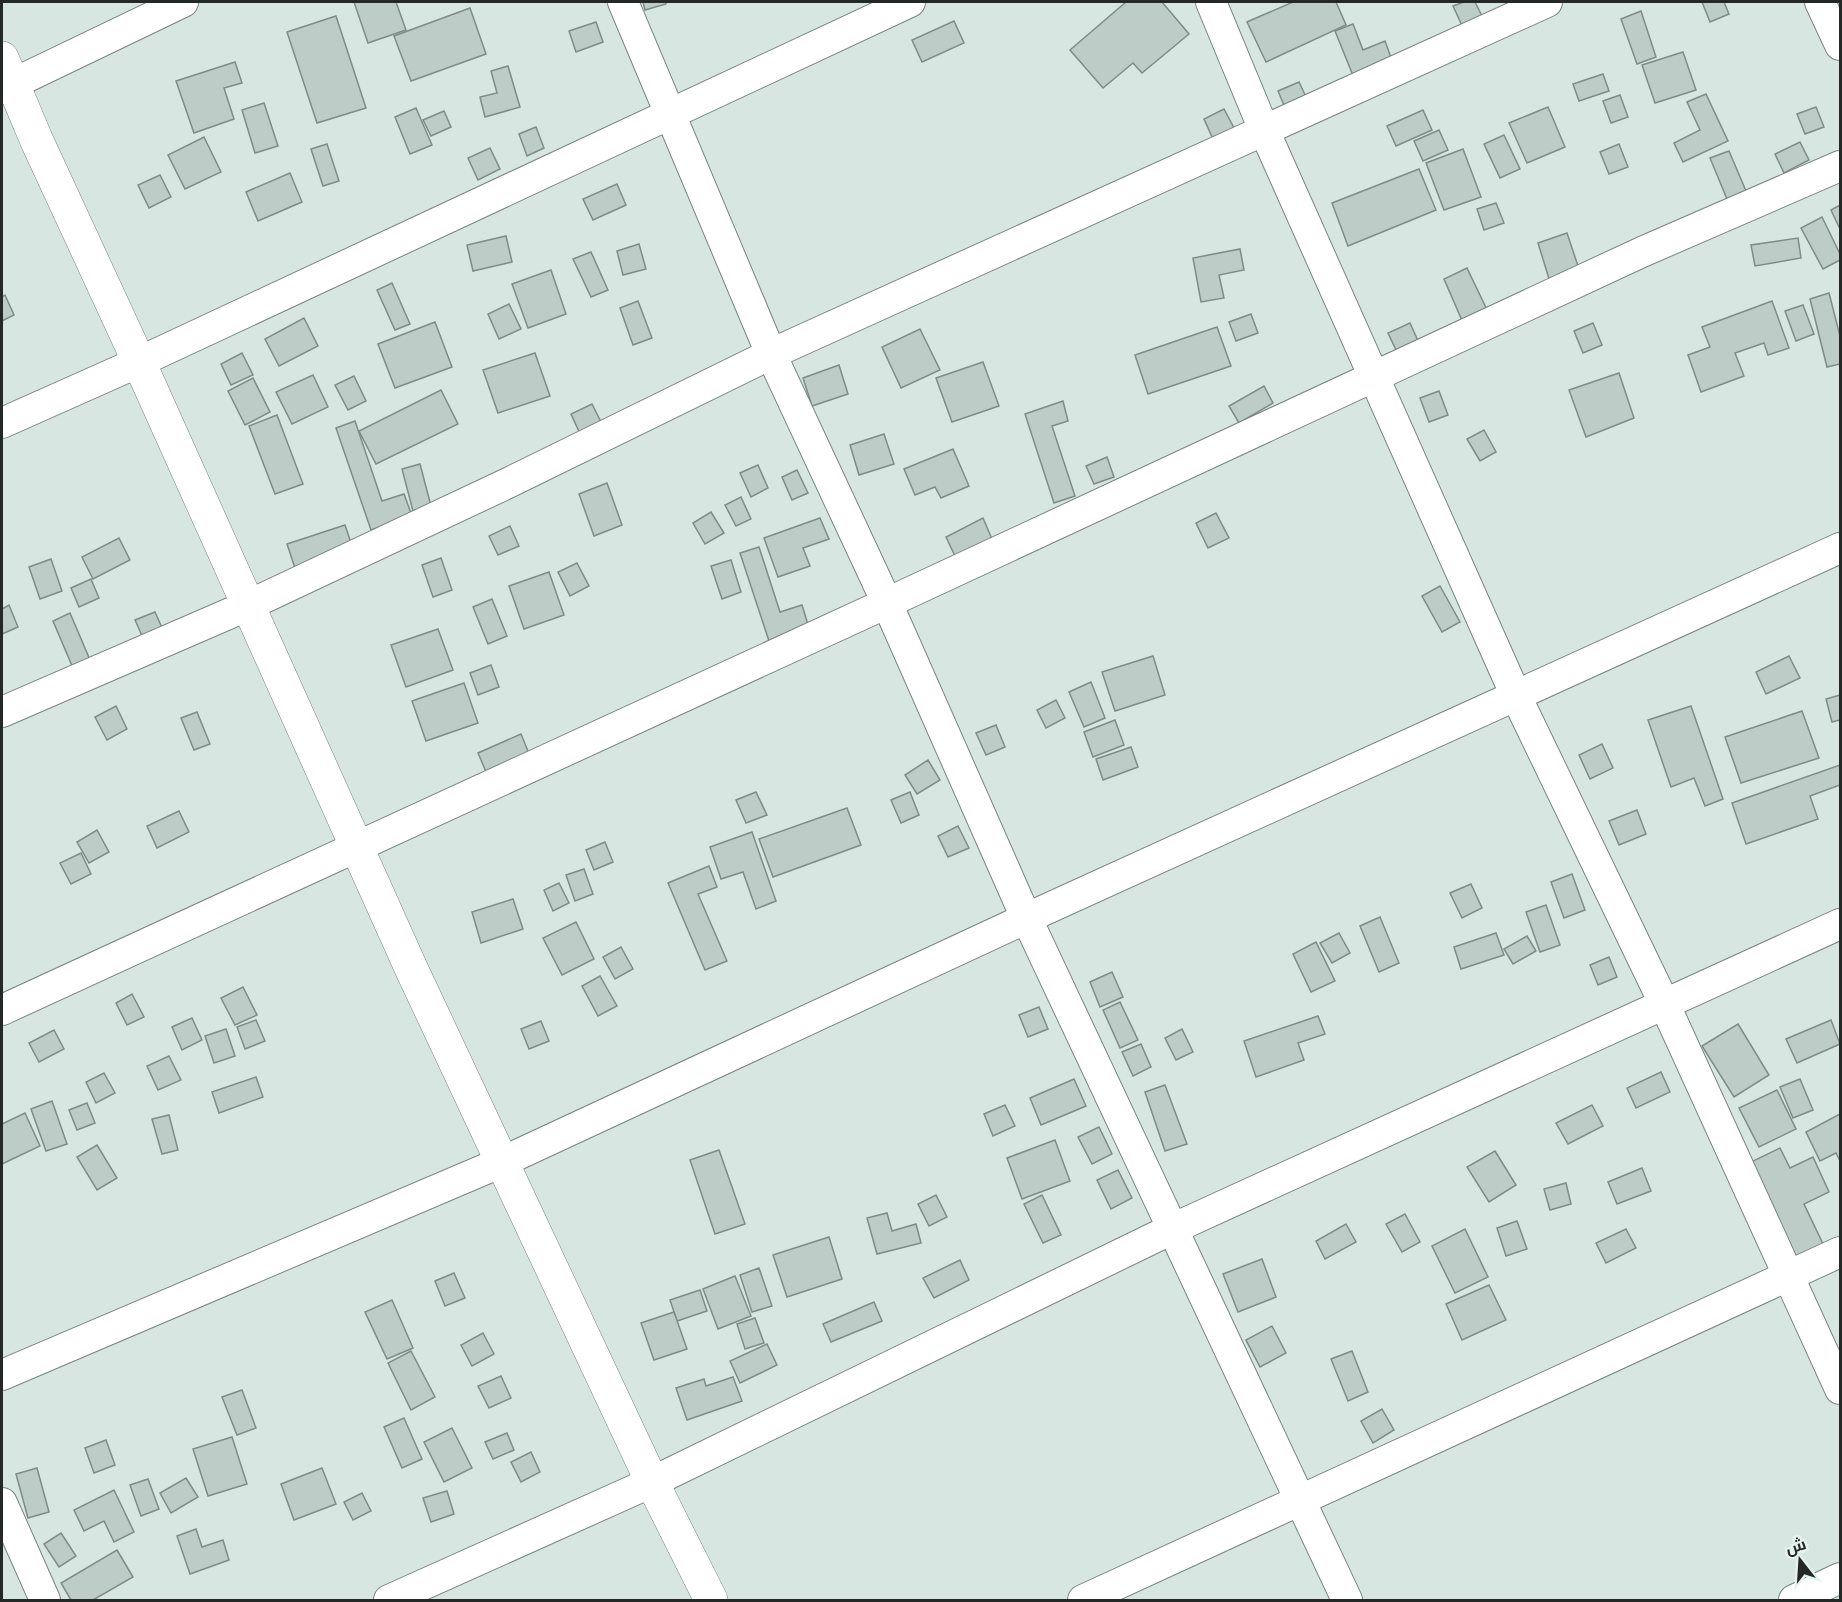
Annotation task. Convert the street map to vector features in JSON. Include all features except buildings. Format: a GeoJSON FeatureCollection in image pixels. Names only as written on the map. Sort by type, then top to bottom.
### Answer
{"type":"FeatureCollection","features":[{"type":"Feature","properties":{"kind":"street"},"geometry":{"type":"LineString","coordinates":[[183,2],[5,77],[140,362],[359,846],[411,968],[652,1482],[711,1600]]}},
{"type":"Feature","properties":{"kind":"street"},"geometry":{"type":"LineString","coordinates":[[623,2],[771,354],[887,603],[1027,918],[1347,1600]]}},
{"type":"Feature","properties":{"kind":"street"},"geometry":{"type":"LineString","coordinates":[[2,423],[140,362],[910,2]]}},
{"type":"Feature","properties":{"kind":"street"},"geometry":{"type":"LineString","coordinates":[[1211,2],[1264,130],[1516,696],[1664,1003],[1840,1389]]}},
{"type":"Feature","properties":{"kind":"street"},"geometry":{"type":"LineString","coordinates":[[2,712],[249,605],[508,483],[771,354],[1547,2]]}},
{"type":"Feature","properties":{"kind":"street"},"geometry":{"type":"LineString","coordinates":[[1821,2],[1840,45]]}},
{"type":"Feature","properties":{"kind":"street"},"geometry":{"type":"LineString","coordinates":[[2,1010],[887,603],[1642,252],[1840,166]]}},
{"type":"Feature","properties":{"kind":"street"},"geometry":{"type":"LineString","coordinates":[[2,1375],[502,1162],[1027,918],[1840,548]]}},
{"type":"Feature","properties":{"kind":"street"},"geometry":{"type":"LineString","coordinates":[[388,1600],[652,1482],[1172,1229],[1840,924]]}},
{"type":"Feature","properties":{"kind":"street"},"geometry":{"type":"LineString","coordinates":[[1083,1600],[1840,1252]]}},
{"type":"Feature","properties":{"kind":"street"},"geometry":{"type":"LineString","coordinates":[[2,1503],[45,1600]]}},
{"type":"Feature","properties":{"kind":"street"},"geometry":{"type":"LineString","coordinates":[[1794,1600],[1840,1578]]}}]}
